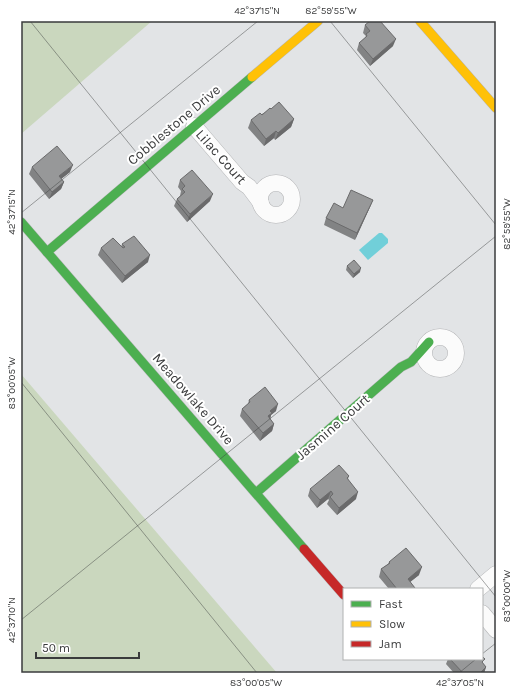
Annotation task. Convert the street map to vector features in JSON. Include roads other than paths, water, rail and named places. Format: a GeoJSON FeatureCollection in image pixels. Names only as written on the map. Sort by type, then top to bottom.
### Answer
{"type":"FeatureCollection","features":[{"type":"Feature","properties":{"kind":"street","name":"Cobblestone Drive"},"geometry":{"type":"LineString","coordinates":[[47,252],[318,21]]}},
{"type":"Feature","properties":{"kind":"street"},"geometry":{"type":"LineString","coordinates":[[420,21],[496,108]]}},
{"type":"Feature","properties":{"kind":"street","name":"Lilac Court"},"geometry":{"type":"LineString","coordinates":[[194,126],[242,182],[249,187],[267,212],[276,215],[281,214],[289,208],[292,198],[291,193],[284,185],[274,183],[259,187],[249,187]]}},
{"type":"Feature","properties":{"kind":"street","name":"Lilac Court"},"geometry":{"type":"LineString","coordinates":[[261,203],[260,198],[262,193],[269,185]]}},
{"type":"Feature","properties":{"kind":"street","name":"Meadowlake Drive"},"geometry":{"type":"LineString","coordinates":[[21,222],[343,594]]}},
{"type":"Feature","properties":{"kind":"street"},"geometry":{"type":"LineString","coordinates":[[411,362],[421,363],[435,368],[440,369],[449,366],[453,362],[456,353],[453,344],[449,340],[438,338],[429,342],[424,352],[430,366]]}},
{"type":"Feature","properties":{"kind":"street","name":"Jasmine Court"},"geometry":{"type":"LineString","coordinates":[[256,493],[401,367],[411,362],[429,342]]}},
{"type":"Feature","properties":{"kind":"street"},"geometry":{"type":"LineString","coordinates":[[479,588],[496,574]]}},
{"type":"Feature","properties":{"kind":"street"},"geometry":{"type":"LineString","coordinates":[[483,614],[496,630]]}},
{"type":"Feature","properties":{"kind":"water"},"geometry":{"type":"Polygon","coordinates":[[[379,233],[382,233],[388,239],[388,243],[368,260],[359,250],[379,233]]]}}]}
